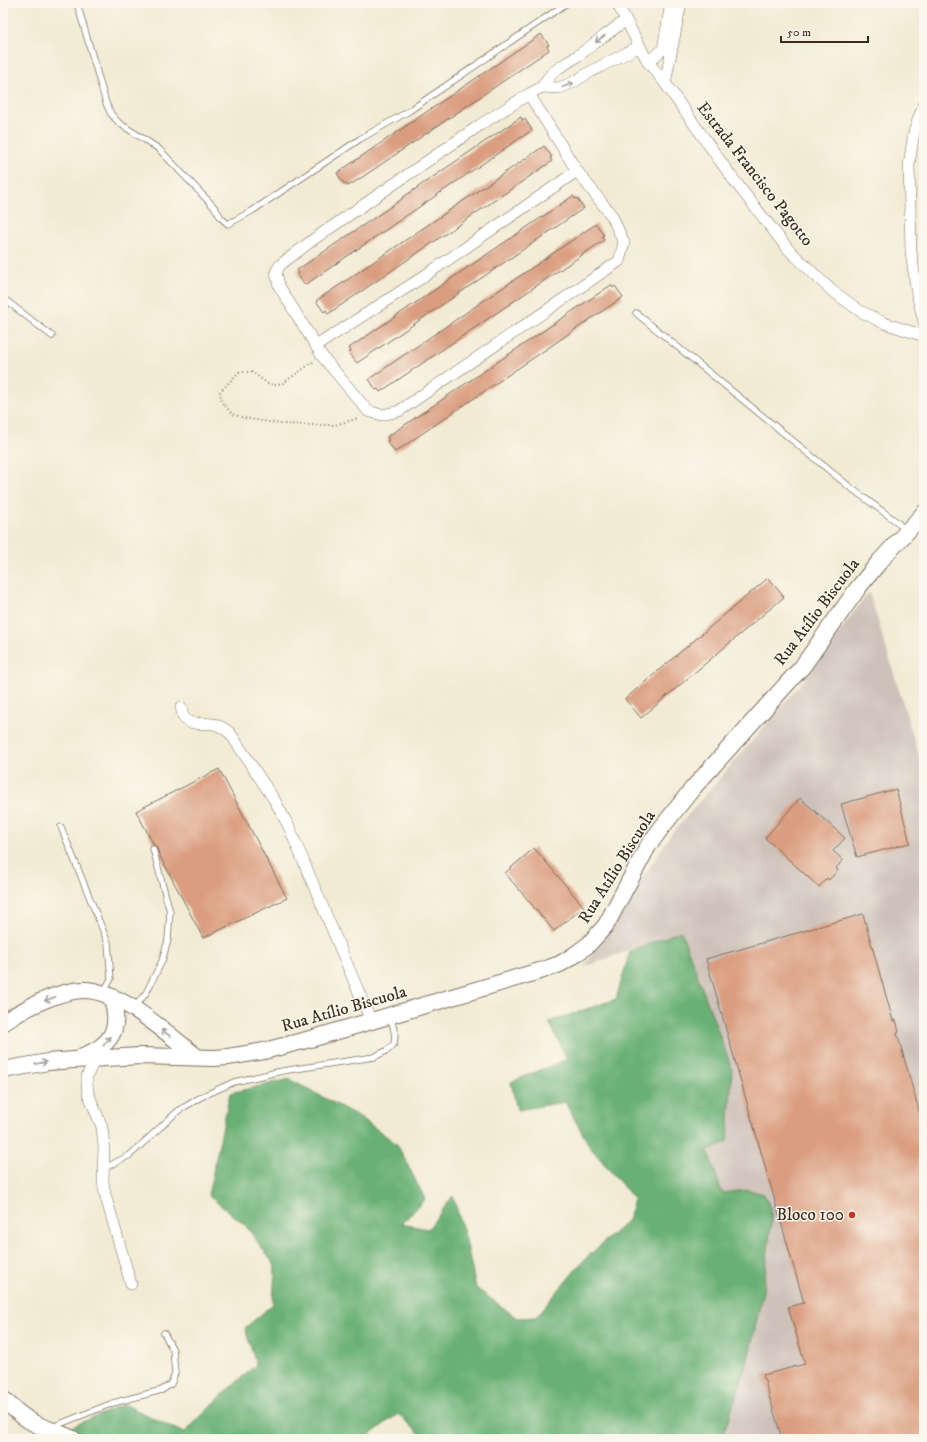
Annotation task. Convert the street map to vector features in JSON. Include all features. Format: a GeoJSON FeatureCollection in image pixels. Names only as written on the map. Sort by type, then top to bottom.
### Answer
{"type":"FeatureCollection","features":[{"type":"Feature","properties":{"kind":"street","name":"Estrada Francisco Pagotto"},"geometry":{"type":"LineString","coordinates":[[617,3],[648,62],[665,83],[733,179],[788,249],[831,290],[860,311],[884,323],[924,336]]}},
{"type":"Feature","properties":{"kind":"street"},"geometry":{"type":"LineString","coordinates":[[648,62],[663,49],[672,3]]}},
{"type":"Feature","properties":{"kind":"street"},"geometry":{"type":"LineString","coordinates":[[665,83],[681,3]]}},
{"type":"Feature","properties":{"kind":"street"},"geometry":{"type":"LineString","coordinates":[[529,94],[578,171],[612,216],[624,243],[619,261],[399,411],[382,415],[368,411],[319,351],[278,286],[276,272],[280,265],[468,133],[529,94],[542,87],[549,75],[626,20]]}},
{"type":"Feature","properties":{"kind":"street"},"geometry":{"type":"LineString","coordinates":[[542,87],[559,88],[572,83],[640,46]]}},
{"type":"Feature","properties":{"kind":"street"},"geometry":{"type":"LineString","coordinates":[[924,103],[914,132],[909,165],[911,252],[917,294],[924,322]]}},
{"type":"Feature","properties":{"kind":"street"},"geometry":{"type":"LineString","coordinates":[[319,351],[420,279],[578,171]]}},
{"type":"Feature","properties":{"kind":"street","name":"Rua Atílio Biscuola"},"geometry":{"type":"LineString","coordinates":[[3,1070],[48,1062],[95,1058],[140,1056],[228,1057],[264,1051],[390,1016],[560,964],[588,945],[606,925],[648,846],[662,827],[693,788],[802,667],[858,588],[880,561],[924,513]]}},
{"type":"Feature","properties":{"kind":"street"},"geometry":{"type":"LineString","coordinates":[[181,707],[183,717],[189,722],[213,724],[222,727],[230,733],[275,801],[289,827],[371,1021]]}},
{"type":"Feature","properties":{"kind":"street"},"geometry":{"type":"LineString","coordinates":[[3,1023],[34,1005],[64,993],[84,990],[107,995],[134,1009],[198,1057]]}},
{"type":"Feature","properties":{"kind":"street"},"geometry":{"type":"LineString","coordinates":[[74,1060],[99,1050],[111,1037],[115,1017],[113,1004],[107,995]]}},
{"type":"Feature","properties":{"kind":"street"},"geometry":{"type":"LineString","coordinates":[[95,1058],[87,1076],[88,1093],[102,1127],[105,1194],[131,1284]]}},
{"type":"Feature","properties":{"kind":"street"},"geometry":{"type":"LineString","coordinates":[[3,1399],[22,1416],[37,1425],[62,1433],[73,1439]]}},
{"type":"Feature","properties":{"kind":"lane"},"geometry":{"type":"LineString","coordinates":[[78,3],[106,103],[111,114],[119,123],[142,137],[165,154],[228,224],[252,211],[360,139],[409,111],[567,3]]}},
{"type":"Feature","properties":{"kind":"lane"},"geometry":{"type":"LineString","coordinates":[[3,298],[52,336]]}},
{"type":"Feature","properties":{"kind":"lane"},"geometry":{"type":"LineString","coordinates":[[636,313],[840,479],[907,531]]}},
{"type":"Feature","properties":{"kind":"lane"},"geometry":{"type":"LineString","coordinates":[[62,827],[108,943],[111,979],[107,995]]}},
{"type":"Feature","properties":{"kind":"lane"},"geometry":{"type":"LineString","coordinates":[[134,1009],[146,993],[162,962],[168,940],[170,912],[153,849]]}},
{"type":"Feature","properties":{"kind":"lane"},"geometry":{"type":"LineString","coordinates":[[103,1169],[130,1155],[178,1111],[201,1097],[234,1082],[282,1071],[374,1057],[388,1050],[394,1044],[395,1036],[390,1016]]}},
{"type":"Feature","properties":{"kind":"lane"},"geometry":{"type":"LineString","coordinates":[[48,1428],[113,1403],[162,1390],[171,1384],[175,1373],[173,1350],[164,1333]]}},
{"type":"Feature","properties":{"kind":"path"},"geometry":{"type":"LineString","coordinates":[[319,351],[279,384],[268,384],[252,372],[239,372],[220,392],[221,401],[232,414],[238,416],[262,421],[299,425],[335,425],[362,417],[368,411]]}},
{"type":"Feature","properties":{"kind":"shaded area"},"geometry":{"type":"Polygon","coordinates":[[[869,592],[924,772],[924,1439],[722,1439],[748,1360],[748,1190],[722,1193],[708,1151],[681,931],[584,967],[670,836],[800,685],[869,592]]]}},
{"type":"Feature","properties":{"kind":"green space"},"geometry":{"type":"Polygon","coordinates":[[[681,931],[732,1069],[728,1141],[708,1151],[722,1193],[748,1190],[764,1194],[771,1210],[771,1225],[763,1291],[748,1360],[722,1439],[426,1439],[398,1414],[364,1439],[87,1439],[69,1428],[124,1404],[184,1433],[224,1393],[256,1365],[245,1328],[273,1304],[275,1266],[246,1226],[208,1195],[230,1093],[289,1079],[360,1117],[397,1144],[425,1199],[401,1224],[428,1229],[453,1196],[466,1240],[476,1288],[517,1318],[536,1317],[583,1261],[628,1220],[634,1199],[590,1147],[565,1102],[517,1110],[511,1082],[567,1059],[549,1022],[616,999],[630,951],[681,931]]]}},
{"type":"Feature","properties":{"kind":"building"},"geometry":{"type":"Polygon","coordinates":[[[541,34],[549,45],[547,46],[549,50],[364,176],[348,186],[346,183],[344,184],[337,173],[541,34]]]}},
{"type":"Feature","properties":{"kind":"building"},"geometry":{"type":"Polygon","coordinates":[[[521,117],[523,121],[525,119],[532,130],[305,285],[297,274],[299,273],[297,270],[521,117]]]}},
{"type":"Feature","properties":{"kind":"building"},"geometry":{"type":"Polygon","coordinates":[[[544,146],[552,157],[550,158],[552,161],[328,314],[326,310],[324,312],[316,301],[544,146]]]}},
{"type":"Feature","properties":{"kind":"building"},"geometry":{"type":"Polygon","coordinates":[[[573,196],[575,199],[577,198],[584,208],[357,363],[349,353],[351,351],[349,348],[573,196]]]}},
{"type":"Feature","properties":{"kind":"building"},"geometry":{"type":"Polygon","coordinates":[[[596,224],[604,235],[602,236],[604,240],[380,392],[378,389],[376,390],[369,379],[596,224]]]}},
{"type":"Feature","properties":{"kind":"building"},"geometry":{"type":"Polygon","coordinates":[[[611,285],[613,288],[615,286],[623,297],[395,452],[387,441],[389,440],[387,437],[611,285]]]}},
{"type":"Feature","properties":{"kind":"building"},"geometry":{"type":"Polygon","coordinates":[[[768,578],[784,597],[641,718],[625,699],[768,578]]]}},
{"type":"Feature","properties":{"kind":"building"},"geometry":{"type":"Polygon","coordinates":[[[219,769],[287,898],[203,938],[157,848],[136,811],[219,769]]]}},
{"type":"Feature","properties":{"kind":"building"},"geometry":{"type":"Polygon","coordinates":[[[896,789],[910,843],[857,857],[841,804],[896,789]]]}},
{"type":"Feature","properties":{"kind":"building"},"geometry":{"type":"Polygon","coordinates":[[[800,798],[845,838],[833,851],[843,860],[836,868],[838,870],[829,880],[827,878],[819,887],[765,838],[800,798]]]}},
{"type":"Feature","properties":{"kind":"building"},"geometry":{"type":"Polygon","coordinates":[[[534,848],[584,907],[554,931],[505,873],[534,848]]]}},
{"type":"Feature","properties":{"kind":"building","name":"Bloco 100"},"geometry":{"type":"Polygon","coordinates":[[[863,914],[893,1021],[896,1020],[899,1032],[897,1033],[924,1128],[924,1439],[782,1439],[763,1375],[805,1364],[788,1307],[804,1303],[706,959],[863,914]]]}},
{"type":"Feature","properties":{"kind":"place","name":"Bloco 100"},"geometry":{"type":"Point","coordinates":[852,1215]}}]}
